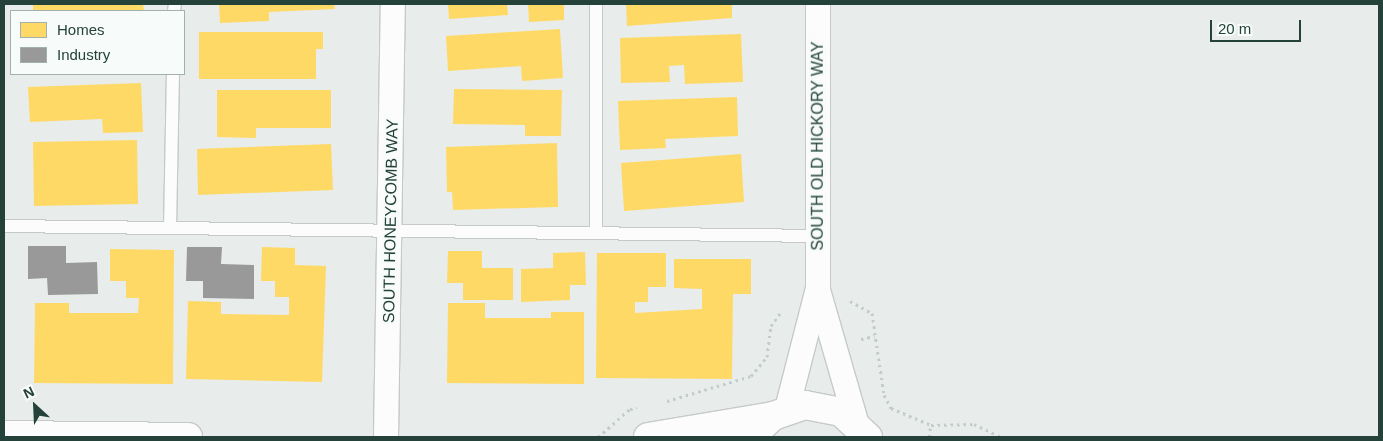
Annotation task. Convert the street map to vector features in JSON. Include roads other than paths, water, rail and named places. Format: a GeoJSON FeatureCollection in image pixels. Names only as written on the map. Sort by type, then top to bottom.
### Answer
{"type":"FeatureCollection","features":[{"type":"Feature","properties":{"kind":"street","name":"SOUTH HONEYCOMB WAY"},"geometry":{"type":"LineString","coordinates":[[386,437],[392,230],[393,4]]}},
{"type":"Feature","properties":{"kind":"street","name":"SOUTH OLD HICKORY WAY"},"geometry":{"type":"LineString","coordinates":[[780,412],[818,288],[818,4]]}},
{"type":"Feature","properties":{"kind":"street","name":"SOUTH OLD HICKORY WAY"},"geometry":{"type":"LineString","coordinates":[[818,288],[862,430]]}},
{"type":"Feature","properties":{"kind":"street"},"geometry":{"type":"LineString","coordinates":[[648,437],[780,412],[824,406],[862,430]]}},
{"type":"Feature","properties":{"kind":"street"},"geometry":{"type":"LineString","coordinates":[[752,437],[780,412]]}},
{"type":"Feature","properties":{"kind":"street"},"geometry":{"type":"LineString","coordinates":[[4,435],[188,437]]}},
{"type":"Feature","properties":{"kind":"lane"},"geometry":{"type":"LineString","coordinates":[[596,4],[596,233]]}},
{"type":"Feature","properties":{"kind":"lane"},"geometry":{"type":"LineString","coordinates":[[170,228],[173,75]]}},
{"type":"Feature","properties":{"kind":"lane"},"geometry":{"type":"LineString","coordinates":[[4,226],[818,236]]}}]}
